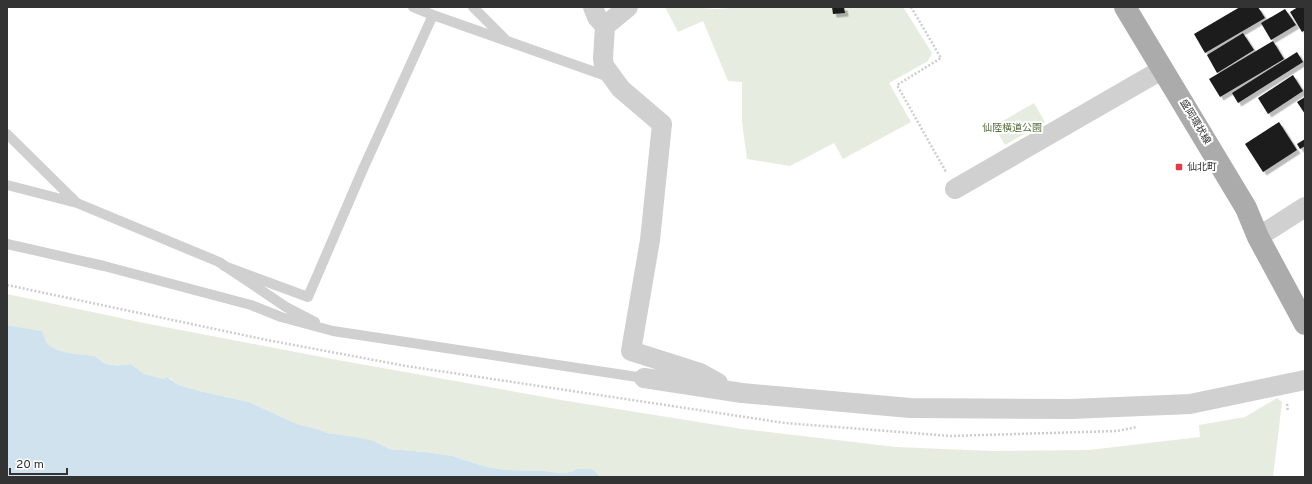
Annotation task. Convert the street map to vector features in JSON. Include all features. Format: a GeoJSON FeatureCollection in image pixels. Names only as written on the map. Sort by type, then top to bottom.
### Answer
{"type":"FeatureCollection","features":[{"type":"Feature","properties":{"kind":"main road","name":"盛岡環状線"},"geometry":{"type":"LineString","coordinates":[[1125,7],[1246,208],[1258,237],[1305,324]]}},
{"type":"Feature","properties":{"kind":"street"},"geometry":{"type":"LineString","coordinates":[[593,7],[597,17],[605,26],[604,66],[621,89],[662,124],[650,240],[631,351],[700,373],[731,391]]}},
{"type":"Feature","properties":{"kind":"street"},"geometry":{"type":"LineString","coordinates":[[605,26],[628,7]]}},
{"type":"Feature","properties":{"kind":"street"},"geometry":{"type":"LineString","coordinates":[[955,189],[1163,69]]}},
{"type":"Feature","properties":{"kind":"street"},"geometry":{"type":"LineString","coordinates":[[1258,237],[1305,207]]}},
{"type":"Feature","properties":{"kind":"street"},"geometry":{"type":"LineString","coordinates":[[644,378],[731,391],[910,408],[1071,409],[1190,404],[1305,380]]}},
{"type":"Feature","properties":{"kind":"lane"},"geometry":{"type":"LineString","coordinates":[[413,7],[613,78]]}},
{"type":"Feature","properties":{"kind":"lane"},"geometry":{"type":"LineString","coordinates":[[473,7],[506,41]]}},
{"type":"Feature","properties":{"kind":"lane"},"geometry":{"type":"LineString","coordinates":[[224,266],[308,297],[363,169],[433,15]]}},
{"type":"Feature","properties":{"kind":"lane"},"geometry":{"type":"LineString","coordinates":[[7,134],[77,204]]}},
{"type":"Feature","properties":{"kind":"lane"},"geometry":{"type":"LineString","coordinates":[[7,185],[77,204],[212,259],[286,307],[333,331]]}},
{"type":"Feature","properties":{"kind":"lane"},"geometry":{"type":"LineString","coordinates":[[7,244],[104,266],[251,305],[281,318],[333,331],[644,378]]}},
{"type":"Feature","properties":{"kind":"path"},"geometry":{"type":"LineString","coordinates":[[911,7],[941,58],[897,86],[955,189]]}},
{"type":"Feature","properties":{"kind":"path"},"geometry":{"type":"LineString","coordinates":[[1287,401],[1288,412]]}},
{"type":"Feature","properties":{"kind":"green space"},"geometry":{"type":"Polygon","coordinates":[[[665,7],[716,9],[746,7],[903,7],[932,53],[928,61],[889,83],[911,122],[843,159],[834,143],[790,166],[747,159],[742,122],[742,82],[728,81],[703,21],[678,32],[665,7]]]}},
{"type":"Feature","properties":{"kind":"green space","name":"仙陸横道公園"},"geometry":{"type":"Polygon","coordinates":[[[1034,103],[1045,122],[1005,145],[994,126],[1034,103]]]}},
{"type":"Feature","properties":{"kind":"green space"},"geometry":{"type":"Polygon","coordinates":[[[7,294],[144,323],[332,359],[561,400],[742,429],[896,447],[992,451],[1089,450],[1200,437],[1199,425],[1245,417],[1277,398],[1282,402],[1273,477],[600,477],[595,471],[576,469],[570,472],[560,473],[506,470],[488,467],[453,456],[389,449],[374,441],[327,433],[297,424],[249,402],[179,385],[170,378],[164,379],[144,374],[131,364],[112,365],[104,363],[94,356],[69,353],[51,347],[47,343],[42,331],[7,325],[7,294]]]}},
{"type":"Feature","properties":{"kind":"water"},"geometry":{"type":"Polygon","coordinates":[[[7,325],[42,331],[47,343],[51,347],[63,351],[94,356],[104,363],[112,365],[131,364],[144,374],[164,379],[167,377],[179,385],[249,402],[297,424],[327,433],[374,441],[389,449],[453,456],[488,467],[506,470],[560,473],[570,472],[576,469],[590,469],[595,471],[600,477],[7,477],[7,325]]]}},
{"type":"Feature","properties":{"kind":"building"},"geometry":{"type":"Polygon","coordinates":[[[832,7],[844,7],[845,13],[833,14],[832,7]]]}},
{"type":"Feature","properties":{"kind":"building"},"geometry":{"type":"Polygon","coordinates":[[[1240,7],[1258,7],[1265,18],[1205,53],[1194,34],[1240,7]]]}},
{"type":"Feature","properties":{"kind":"building"},"geometry":{"type":"Polygon","coordinates":[[[1298,7],[1305,7],[1305,30],[1302,32],[1290,12],[1298,7]]]}},
{"type":"Feature","properties":{"kind":"building"},"geometry":{"type":"Polygon","coordinates":[[[1285,9],[1296,25],[1271,40],[1261,23],[1285,9]]]}},
{"type":"Feature","properties":{"kind":"building"},"geometry":{"type":"Polygon","coordinates":[[[1243,33],[1254,50],[1217,73],[1207,55],[1243,33]]]}},
{"type":"Feature","properties":{"kind":"building"},"geometry":{"type":"Polygon","coordinates":[[[1273,41],[1284,59],[1220,97],[1209,79],[1273,41]]]}},
{"type":"Feature","properties":{"kind":"building"},"geometry":{"type":"Polygon","coordinates":[[[1297,52],[1303,62],[1238,103],[1232,93],[1297,52]]]}},
{"type":"Feature","properties":{"kind":"building"},"geometry":{"type":"Polygon","coordinates":[[[1293,75],[1303,91],[1268,114],[1258,98],[1293,75]]]}},
{"type":"Feature","properties":{"kind":"building"},"geometry":{"type":"Polygon","coordinates":[[[1305,97],[1305,114],[1297,102],[1305,97]]]}},
{"type":"Feature","properties":{"kind":"building"},"geometry":{"type":"Polygon","coordinates":[[[1279,122],[1297,150],[1263,172],[1245,144],[1279,122]]]}},
{"type":"Feature","properties":{"kind":"building"},"geometry":{"type":"Polygon","coordinates":[[[1305,139],[1305,146],[1300,149],[1297,144],[1305,139]]]}},
{"type":"Feature","properties":{"kind":"place","name":"仙北町"},"geometry":{"type":"Point","coordinates":[1179,167]}}]}
